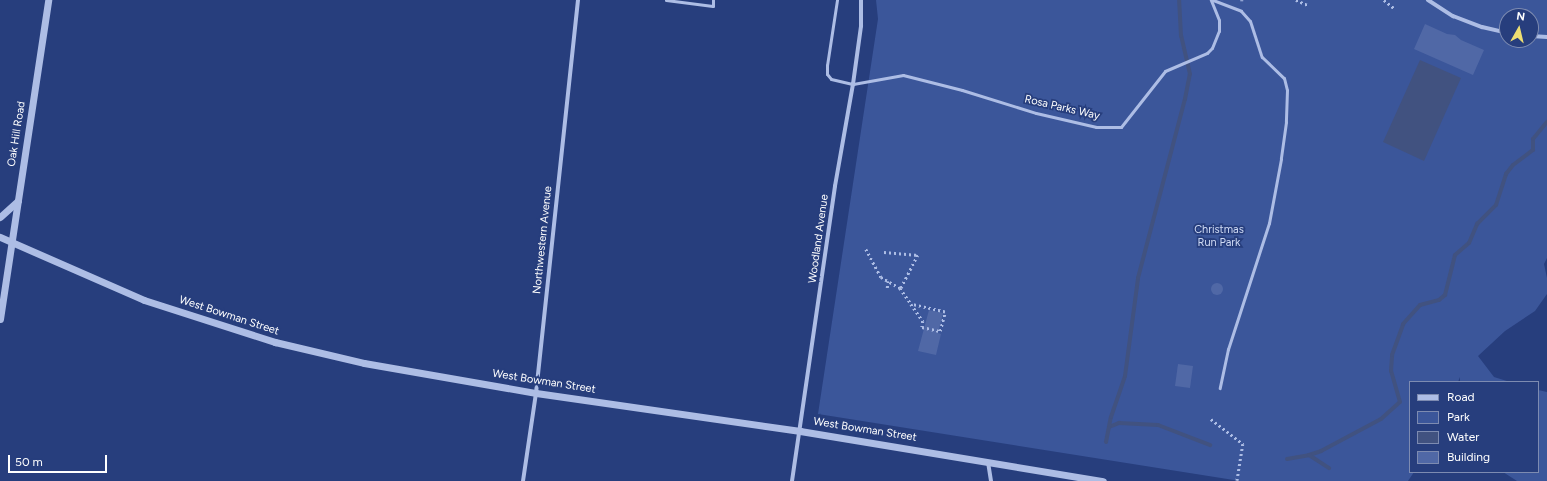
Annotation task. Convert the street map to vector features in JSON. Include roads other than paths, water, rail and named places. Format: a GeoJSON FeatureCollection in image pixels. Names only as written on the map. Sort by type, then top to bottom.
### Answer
{"type":"FeatureCollection","features":[{"type":"Feature","properties":{"kind":"street","name":"Oak Hill Road"},"geometry":{"type":"LineString","coordinates":[[0,319],[48,0]]}},
{"type":"Feature","properties":{"kind":"street","name":"Northwestern Avenue"},"geometry":{"type":"LineString","coordinates":[[523,481],[536,392],[578,0]]}},
{"type":"Feature","properties":{"kind":"street","name":"Woodland Avenue"},"geometry":{"type":"LineString","coordinates":[[792,481],[836,186],[853,84],[861,26],[861,0]]}},
{"type":"Feature","properties":{"kind":"street"},"geometry":{"type":"LineString","coordinates":[[1428,0],[1453,16],[1482,27],[1499,31]]}},
{"type":"Feature","properties":{"kind":"street"},"geometry":{"type":"LineString","coordinates":[[0,217],[18,201]]}},
{"type":"Feature","properties":{"kind":"street","name":"West Bowman Street"},"geometry":{"type":"LineString","coordinates":[[0,237],[144,300],[275,342],[364,363],[536,392],[800,431],[988,461],[1103,481]]}},
{"type":"Feature","properties":{"kind":"street"},"geometry":{"type":"LineString","coordinates":[[988,461],[991,481]]}},
{"type":"Feature","properties":{"kind":"lane"},"geometry":{"type":"LineString","coordinates":[[666,0],[713,6],[713,0]]}},
{"type":"Feature","properties":{"kind":"lane"},"geometry":{"type":"LineString","coordinates":[[838,0],[826,65],[827,74],[831,79],[853,84]]}},
{"type":"Feature","properties":{"kind":"lane"},"geometry":{"type":"LineString","coordinates":[[1212,0],[1241,11],[1250,21],[1262,56],[1284,78],[1287,90],[1286,122],[1281,159],[1269,223],[1228,349],[1220,388]]}},
{"type":"Feature","properties":{"kind":"lane","name":"Rosa Parks Way"},"geometry":{"type":"LineString","coordinates":[[853,84],[903,76],[962,90],[1036,113],[1096,127],[1121,127],[1165,72],[1207,53],[1215,41],[1219,26],[1219,20],[1212,0]]}},
{"type":"Feature","properties":{"kind":"water"},"geometry":{"type":"Polygon","coordinates":[[[1420,60],[1461,78],[1424,161],[1383,142],[1420,60]]]}},
{"type":"Feature","properties":{"kind":"waterway"},"geometry":{"type":"LineString","coordinates":[[1106,442],[1111,417],[1125,376],[1138,278],[1185,99],[1190,74],[1181,36],[1179,0]]}},
{"type":"Feature","properties":{"kind":"waterway"},"geometry":{"type":"LineString","coordinates":[[1309,455],[1321,451],[1381,419],[1400,402],[1391,371],[1392,355],[1403,324],[1420,305],[1439,300],[1445,295],[1455,255],[1469,243],[1477,224],[1496,205],[1506,174],[1513,165],[1533,150],[1533,139],[1547,122]]}},
{"type":"Feature","properties":{"kind":"waterway"},"geometry":{"type":"LineString","coordinates":[[1109,427],[1119,423],[1158,425],[1210,445]]}},
{"type":"Feature","properties":{"kind":"waterway"},"geometry":{"type":"LineString","coordinates":[[1287,459],[1309,455],[1329,468]]}},
{"type":"Feature","properties":{"kind":"park label","name":"Christmas Run Park"},"geometry":{"type":"Point","coordinates":[1219,237]}}]}
